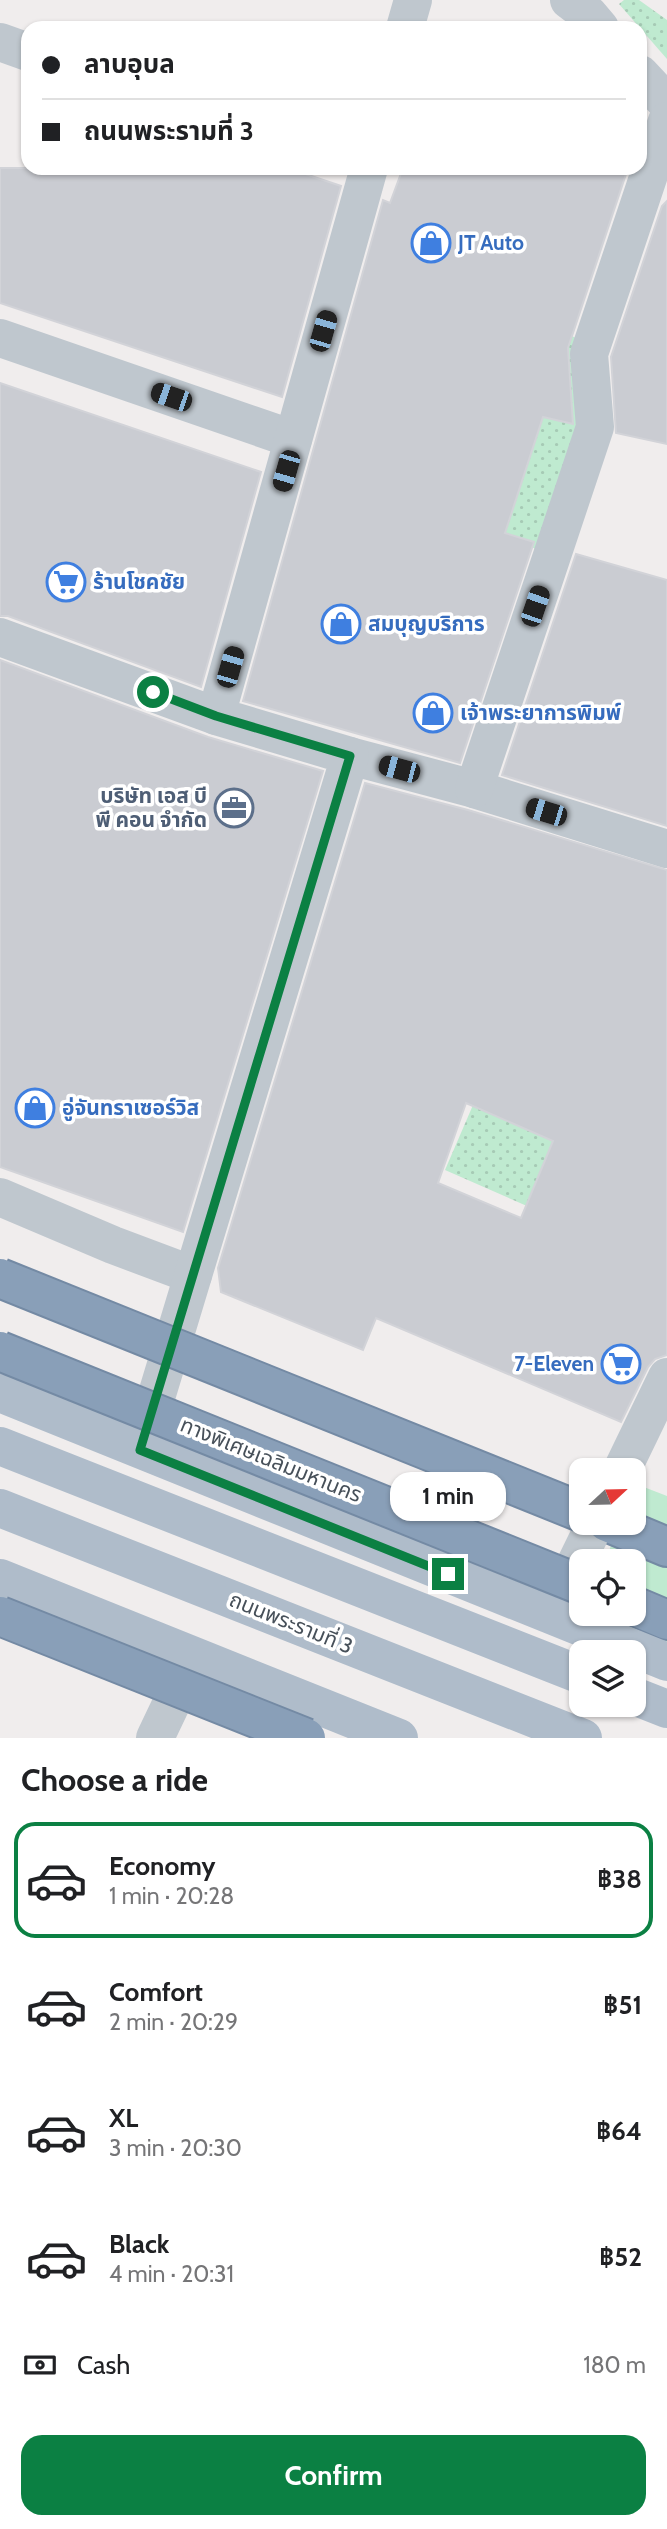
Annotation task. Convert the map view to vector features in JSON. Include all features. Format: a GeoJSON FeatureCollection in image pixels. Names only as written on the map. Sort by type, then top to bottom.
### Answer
{"type":"FeatureCollection","features":[{"type":"Feature","properties":{"kind":"highway"},"geometry":{"type":"LineString","coordinates":[[0,1278],[569,1507]]}},
{"type":"Feature","properties":{"kind":"highway","name":"ทางพิเศษเฉลิมมหานคร"},"geometry":{"type":"LineString","coordinates":[[0,1351],[569,1580]]}},
{"type":"Feature","properties":{"kind":"highway"},"geometry":{"type":"LineString","coordinates":[[638,1535],[667,1547]]}},
{"type":"Feature","properties":{"kind":"highway"},"geometry":{"type":"LineString","coordinates":[[646,1611],[667,1620]]}},
{"type":"Feature","properties":{"kind":"highway"},"geometry":{"type":"LineString","coordinates":[[0,1616],[306,1738]]}},
{"type":"Feature","properties":{"kind":"main road"},"geometry":{"type":"LineString","coordinates":[[0,1393],[667,1662]]}},
{"type":"Feature","properties":{"kind":"main road"},"geometry":{"type":"LineString","coordinates":[[0,1446],[569,1670]]}},
{"type":"Feature","properties":{"kind":"main road","name":"ถนนพระรามที่ 3"},"geometry":{"type":"LineString","coordinates":[[0,1508],[583,1738]]}},
{"type":"Feature","properties":{"kind":"main road"},"geometry":{"type":"LineString","coordinates":[[0,1578],[399,1738]]}},
{"type":"Feature","properties":{"kind":"main road"},"geometry":{"type":"LineString","coordinates":[[646,1701],[667,1709]]}},
{"type":"Feature","properties":{"kind":"street"},"geometry":{"type":"LineString","coordinates":[[407,21],[413,0]]}},
{"type":"Feature","properties":{"kind":"street"},"geometry":{"type":"LineString","coordinates":[[569,0],[594,21]]}},
{"type":"Feature","properties":{"kind":"street"},"geometry":{"type":"LineString","coordinates":[[0,42],[21,50]]}},
{"type":"Feature","properties":{"kind":"street"},"geometry":{"type":"LineString","coordinates":[[647,82],[667,103]]}},
{"type":"Feature","properties":{"kind":"street"},"geometry":{"type":"LineString","coordinates":[[474,789],[594,427],[589,354],[667,121]]}},
{"type":"Feature","properties":{"kind":"street"},"geometry":{"type":"LineString","coordinates":[[216,716],[365,175]]}},
{"type":"Feature","properties":{"kind":"street"},"geometry":{"type":"LineString","coordinates":[[0,338],[293,439]]}},
{"type":"Feature","properties":{"kind":"street"},"geometry":{"type":"LineString","coordinates":[[0,637],[216,716],[474,789],[667,849]]}},
{"type":"Feature","properties":{"kind":"street"},"geometry":{"type":"LineString","coordinates":[[140,1450],[350,756]]}},
{"type":"Feature","properties":{"kind":"street"},"geometry":{"type":"LineString","coordinates":[[0,1197],[192,1275]]}},
{"type":"Feature","properties":{"kind":"street"},"geometry":{"type":"LineString","coordinates":[[628,1458],[667,1377]]}},
{"type":"Feature","properties":{"kind":"street"},"geometry":{"type":"LineString","coordinates":[[551,1615],[590,1535]]}},
{"type":"Feature","properties":{"kind":"street"},"geometry":{"type":"LineString","coordinates":[[155,1738],[194,1656]]}},
{"type":"Feature","properties":{"kind":"green space"},"geometry":{"type":"Polygon","coordinates":[[[624,0],[639,0],[667,20],[667,59],[647,36],[647,21],[634,21],[619,4],[624,0]]]}},
{"type":"Feature","properties":{"kind":"green space"},"geometry":{"type":"Polygon","coordinates":[[[569,335],[579,339],[583,421],[546,553],[496,533],[569,335]]]}},
{"type":"Feature","properties":{"kind":"green space"},"geometry":{"type":"Polygon","coordinates":[[[498,1047],[667,1120],[559,1220],[445,1170],[498,1047]]]}},
{"type":"Feature","properties":{"kind":"green space"},"geometry":{"type":"Polygon","coordinates":[[[646,1488],[667,1496],[667,1653],[646,1643],[646,1640],[639,1640],[609,1626],[646,1626],[646,1549],[610,1549],[615,1535],[646,1535],[646,1488]]]}},
{"type":"Feature","properties":{"kind":"building"},"geometry":{"type":"Polygon","coordinates":[[[0,168],[21,168],[21,175],[309,175],[341,186],[282,397],[0,303],[0,168]]]}},
{"type":"Feature","properties":{"kind":"building"},"geometry":{"type":"Polygon","coordinates":[[[400,175],[626,175],[568,348],[573,424],[543,417],[505,533],[534,542],[460,763],[243,701],[383,200],[390,203],[400,175]]]}},
{"type":"Feature","properties":{"kind":"building"},"geometry":{"type":"Polygon","coordinates":[[[667,201],[667,444],[616,433],[611,357],[662,206],[667,201]]]}},
{"type":"Feature","properties":{"kind":"building"},"geometry":{"type":"Polygon","coordinates":[[[0,383],[261,472],[201,687],[8,616],[0,616],[0,383]]]}},
{"type":"Feature","properties":{"kind":"building"},"geometry":{"type":"Polygon","coordinates":[[[576,554],[667,580],[667,826],[502,775],[576,554]]]}},
{"type":"Feature","properties":{"kind":"building"},"geometry":{"type":"Polygon","coordinates":[[[0,660],[208,737],[323,771],[183,1232],[0,1167],[0,660]]]}},
{"type":"Feature","properties":{"kind":"building"},"geometry":{"type":"Polygon","coordinates":[[[365,783],[468,810],[667,870],[667,1355],[655,1359],[648,1367],[621,1422],[376,1318],[363,1350],[221,1292],[218,1268],[365,783]],[[466,1103],[438,1183],[521,1218],[553,1141],[466,1103]]]}},
{"type":"Feature","properties":{"kind":"place","name":"JT Auto"},"geometry":{"type":"Point","coordinates":[431,243]}},
{"type":"Feature","properties":{"kind":"place","name":"ร้านโชคชัย"},"geometry":{"type":"Point","coordinates":[66,582]}},
{"type":"Feature","properties":{"kind":"place","name":"สมบุญบริการ"},"geometry":{"type":"Point","coordinates":[341,624]}},
{"type":"Feature","properties":{"kind":"place","name":"เจ้าพระยาการพิมพ์"},"geometry":{"type":"Point","coordinates":[433,713]}},
{"type":"Feature","properties":{"kind":"place","name":"บริษัท เอส บี พี คอน จำกัด"},"geometry":{"type":"Point","coordinates":[234,808]}},
{"type":"Feature","properties":{"kind":"place","name":"อู่จันทราเซอร์วิส"},"geometry":{"type":"Point","coordinates":[35,1108]}},
{"type":"Feature","properties":{"kind":"place","name":"7-Eleven"},"geometry":{"type":"Point","coordinates":[621,1364]}},
{"type":"Feature","properties":{"kind":"route"},"geometry":{"type":"LineString","coordinates":[[153,692],[216,716],[350,756],[140,1450],[448,1574]]}}]}
